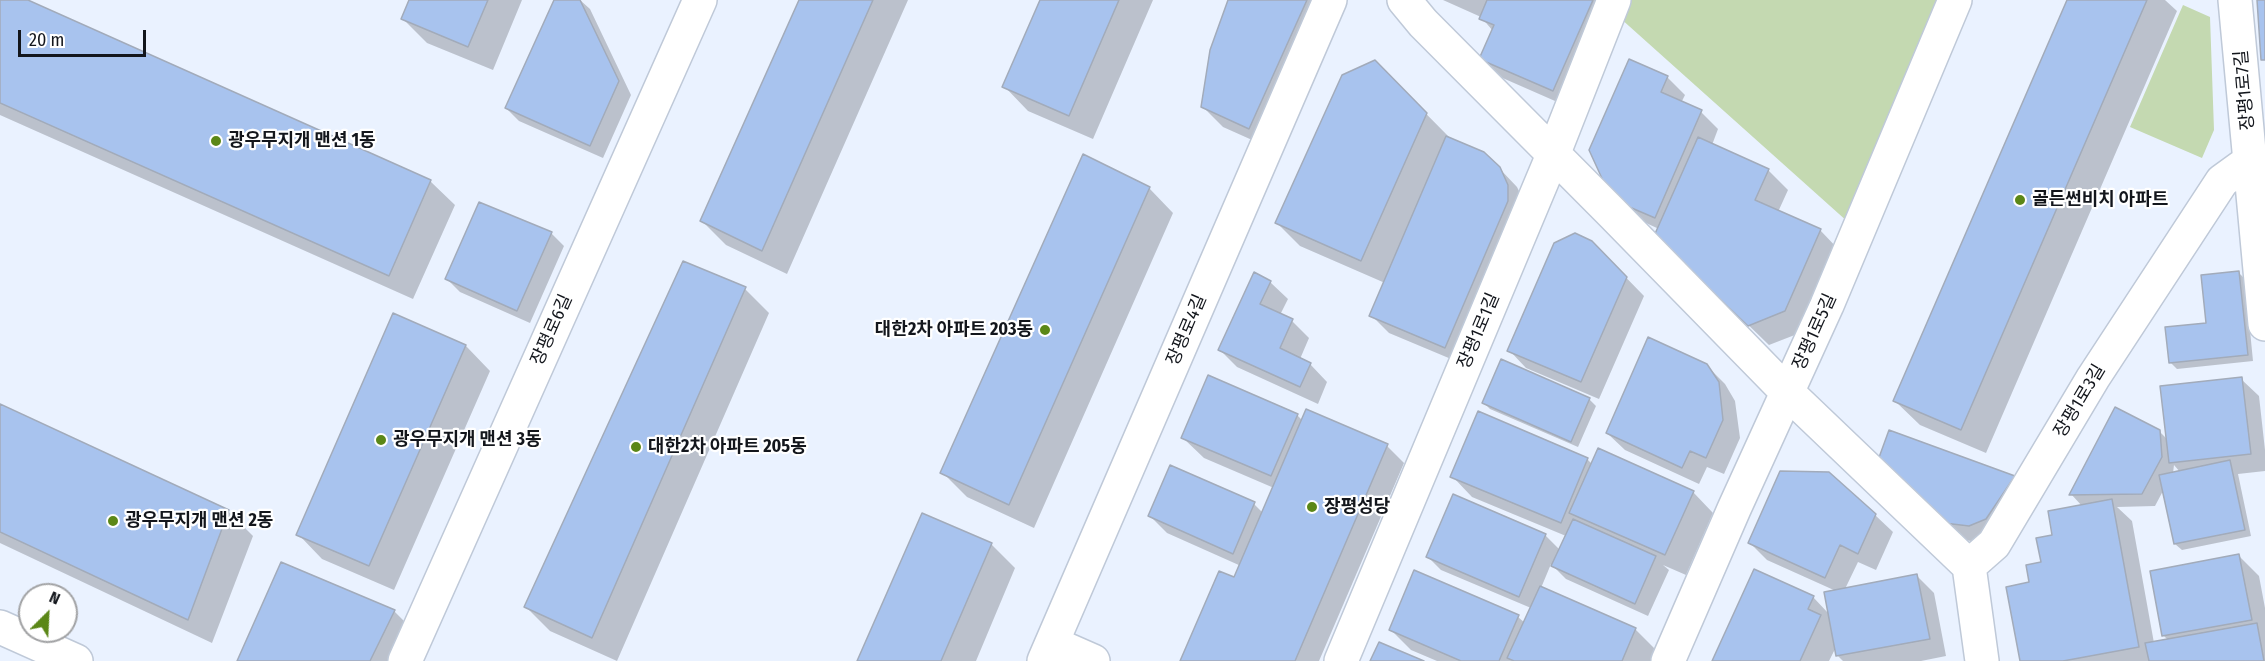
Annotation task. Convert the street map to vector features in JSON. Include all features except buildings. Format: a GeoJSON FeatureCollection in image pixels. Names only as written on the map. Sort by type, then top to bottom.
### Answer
{"type":"FeatureCollection","features":[{"type":"Feature","properties":{"kind":"street","name":"장평로6길"},"geometry":{"type":"LineString","coordinates":[[405,661],[700,0]]}},
{"type":"Feature","properties":{"kind":"street","name":"장평로4길"},"geometry":{"type":"LineString","coordinates":[[1048,652],[1330,0]]}},
{"type":"Feature","properties":{"kind":"street"},"geometry":{"type":"LineString","coordinates":[[1404,0],[1423,23],[1787,392],[1968,566],[1982,661]]}},
{"type":"Feature","properties":{"kind":"street","name":"장평1로1길"},"geometry":{"type":"LineString","coordinates":[[1341,661],[1553,154],[1614,0]]}},
{"type":"Feature","properties":{"kind":"street","name":"장평1로5길"},"geometry":{"type":"LineString","coordinates":[[1668,661],[1734,509],[1832,295],[1955,0]]}},
{"type":"Feature","properties":{"kind":"street","name":"장평1로7길"},"geometry":{"type":"LineString","coordinates":[[2235,0],[2256,126],[2251,160],[2265,324]]}},
{"type":"Feature","properties":{"kind":"street","name":"장평1로3길"},"geometry":{"type":"LineString","coordinates":[[1968,566],[1994,544],[2093,378],[2222,181],[2251,160]]}},
{"type":"Feature","properties":{"kind":"street"},"geometry":{"type":"LineString","coordinates":[[0,627],[69,660]]}},
{"type":"Feature","properties":{"kind":"street"},"geometry":{"type":"LineString","coordinates":[[1048,652],[1094,661]]}},
{"type":"Feature","properties":{"kind":"green space"},"geometry":{"type":"Polygon","coordinates":[[[1614,0],[1955,0],[1858,231],[1610,9],[1614,0]]]}},
{"type":"Feature","properties":{"kind":"green space"},"geometry":{"type":"Polygon","coordinates":[[[2183,5],[2210,17],[2214,130],[2202,158],[2130,127],[2183,5]]]}},
{"type":"Feature","properties":{"kind":"place","name":"광우무지개 맨션 1동"},"geometry":{"type":"Point","coordinates":[216,141]}},
{"type":"Feature","properties":{"kind":"place","name":"골든썬비치 아파트"},"geometry":{"type":"Point","coordinates":[2020,200]}},
{"type":"Feature","properties":{"kind":"place","name":"대한2차 아파트 203동"},"geometry":{"type":"Point","coordinates":[1045,330]}},
{"type":"Feature","properties":{"kind":"place","name":"광우무지개 맨션 3동"},"geometry":{"type":"Point","coordinates":[381,440]}},
{"type":"Feature","properties":{"kind":"place","name":"대한2차 아파트 205동"},"geometry":{"type":"Point","coordinates":[636,447]}},
{"type":"Feature","properties":{"kind":"place","name":"장평성당"},"geometry":{"type":"Point","coordinates":[1312,507]}},
{"type":"Feature","properties":{"kind":"place","name":"광우무지개 맨션 2동"},"geometry":{"type":"Point","coordinates":[113,521]}}]}
